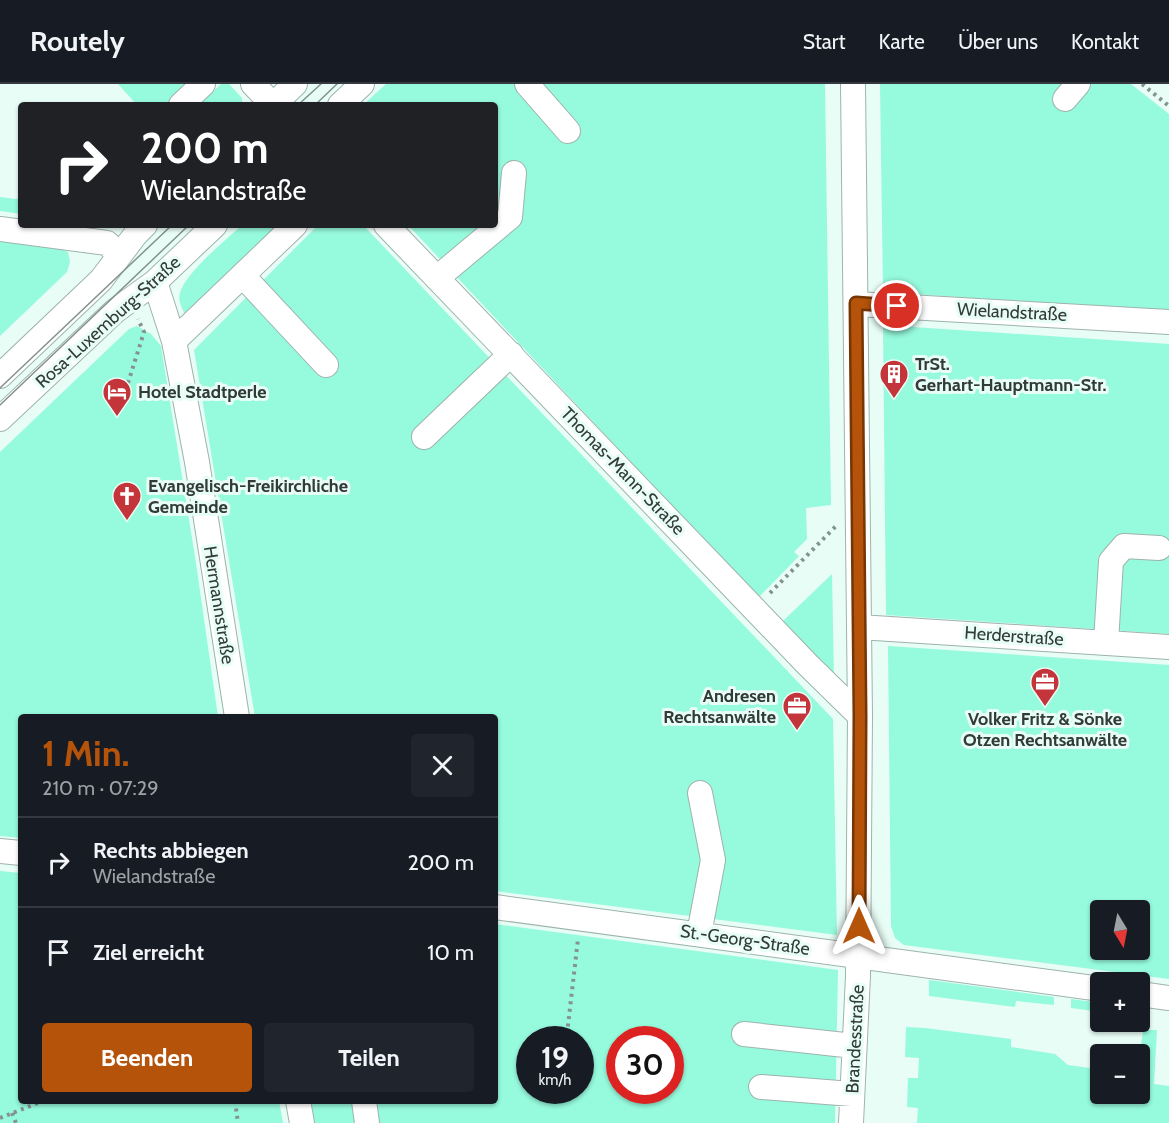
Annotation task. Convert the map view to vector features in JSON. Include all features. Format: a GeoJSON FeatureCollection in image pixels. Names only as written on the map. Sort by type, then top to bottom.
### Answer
{"type":"FeatureCollection","features":[{"type":"Feature","properties":{"kind":"street"},"geometry":{"type":"LineString","coordinates":[[184,102],[203,84]]}},
{"type":"Feature","properties":{"kind":"street"},"geometry":{"type":"LineString","coordinates":[[253,84],[270,102]]}},
{"type":"Feature","properties":{"kind":"street"},"geometry":{"type":"LineString","coordinates":[[276,102],[295,84]]}},
{"type":"Feature","properties":{"kind":"street"},"geometry":{"type":"LineString","coordinates":[[343,102],[362,84]]}},
{"type":"Feature","properties":{"kind":"street"},"geometry":{"type":"LineString","coordinates":[[526,84],[568,131]]}},
{"type":"Feature","properties":{"kind":"street","name":"Brandesstraße"},"geometry":{"type":"LineString","coordinates":[[851,1123],[858,955],[860,716],[853,84]]}},
{"type":"Feature","properties":{"kind":"street"},"geometry":{"type":"LineString","coordinates":[[498,227],[510,217],[514,173]]}},
{"type":"Feature","properties":{"kind":"street"},"geometry":{"type":"LineString","coordinates":[[0,228],[55,230],[107,243],[119,255]]}},
{"type":"Feature","properties":{"kind":"street","name":"Rosa-Luxemburg-Straße"},"geometry":{"type":"LineString","coordinates":[[3,367],[101,280],[142,228]]}},
{"type":"Feature","properties":{"kind":"street","name":"Rosa-Luxemburg-Straße"},"geometry":{"type":"LineString","coordinates":[[0,419],[115,311],[155,282],[212,228]]}},
{"type":"Feature","properties":{"kind":"street"},"geometry":{"type":"LineString","coordinates":[[174,341],[292,228]]}},
{"type":"Feature","properties":{"kind":"street","name":"Thomas-Mann-Straße"},"geometry":{"type":"LineString","coordinates":[[389,228],[808,665],[860,716]]}},
{"type":"Feature","properties":{"kind":"street"},"geometry":{"type":"LineString","coordinates":[[437,278],[497,228]]}},
{"type":"Feature","properties":{"kind":"street"},"geometry":{"type":"LineString","coordinates":[[243,276],[326,365]]}},
{"type":"Feature","properties":{"kind":"street","name":"Hermannstraße"},"geometry":{"type":"LineString","coordinates":[[155,282],[174,341],[237,714]]}},
{"type":"Feature","properties":{"kind":"street","name":"Wielandstraße"},"geometry":{"type":"LineString","coordinates":[[856,303],[1169,322]]}},
{"type":"Feature","properties":{"kind":"street"},"geometry":{"type":"LineString","coordinates":[[424,437],[511,354]]}},
{"type":"Feature","properties":{"kind":"street"},"geometry":{"type":"LineString","coordinates":[[1106,642],[1111,561],[1124,546],[1159,548]]}},
{"type":"Feature","properties":{"kind":"street","name":"Herderstraße"},"geometry":{"type":"LineString","coordinates":[[859,627],[1169,647]]}},
{"type":"Feature","properties":{"kind":"street"},"geometry":{"type":"LineString","coordinates":[[699,934],[713,860],[700,793]]}},
{"type":"Feature","properties":{"kind":"street"},"geometry":{"type":"LineString","coordinates":[[0,851],[18,853]]}},
{"type":"Feature","properties":{"kind":"street","name":"St.-Georg-Straße"},"geometry":{"type":"LineString","coordinates":[[498,907],[1090,987]]}},
{"type":"Feature","properties":{"kind":"street"},"geometry":{"type":"LineString","coordinates":[[1150,995],[1169,998]]}},
{"type":"Feature","properties":{"kind":"street"},"geometry":{"type":"LineString","coordinates":[[744,1034],[854,1046]]}},
{"type":"Feature","properties":{"kind":"street"},"geometry":{"type":"LineString","coordinates":[[761,1087],[852,1094]]}},
{"type":"Feature","properties":{"kind":"street"},"geometry":{"type":"LineString","coordinates":[[299,1104],[302,1123]]}},
{"type":"Feature","properties":{"kind":"street"},"geometry":{"type":"LineString","coordinates":[[364,1104],[367,1123]]}},
{"type":"Feature","properties":{"kind":"path"},"geometry":{"type":"LineString","coordinates":[[1142,84],[1169,106]]}},
{"type":"Feature","properties":{"kind":"path"},"geometry":{"type":"LineString","coordinates":[[128,383],[144,332],[136,316]]}},
{"type":"Feature","properties":{"kind":"path"},"geometry":{"type":"LineString","coordinates":[[755,609],[836,526]]}},
{"type":"Feature","properties":{"kind":"path"},"geometry":{"type":"LineString","coordinates":[[568,1026],[580,918]]}},
{"type":"Feature","properties":{"kind":"path"},"geometry":{"type":"LineString","coordinates":[[0,1118],[35,1104]]}},
{"type":"Feature","properties":{"kind":"path"},"geometry":{"type":"LineString","coordinates":[[235,1104],[238,1123]]}},
{"type":"Feature","properties":{"kind":"path"},"geometry":{"type":"LineString","coordinates":[[12,1113],[16,1123]]}},
{"type":"Feature","properties":{"kind":"green space"},"geometry":{"type":"Polygon","coordinates":[[[118,84],[195,84],[175,102],[134,102],[118,84]]]}},
{"type":"Feature","properties":{"kind":"green space"},"geometry":{"type":"Polygon","coordinates":[[[221,84],[229,84],[242,98],[242,102],[202,102],[221,84]]]}},
{"type":"Feature","properties":{"kind":"green space"},"geometry":{"type":"Polygon","coordinates":[[[386,84],[825,84],[831,505],[806,508],[807,539],[794,552],[799,556],[758,598],[411,228],[498,228],[498,102],[366,102],[386,84]]]}},
{"type":"Feature","properties":{"kind":"green space"},"geometry":{"type":"Polygon","coordinates":[[[880,84],[1131,84],[1169,114],[1169,311],[883,292],[880,84]]]}},
{"type":"Feature","properties":{"kind":"green space"},"geometry":{"type":"Polygon","coordinates":[[[0,197],[18,198],[18,214],[0,211],[0,197]]]}},
{"type":"Feature","properties":{"kind":"green space"},"geometry":{"type":"Polygon","coordinates":[[[239,228],[283,228],[188,320],[181,307],[180,293],[183,285],[207,257],[239,228]]]}},
{"type":"Feature","properties":{"kind":"green space"},"geometry":{"type":"Polygon","coordinates":[[[315,228],[366,228],[833,719],[837,935],[498,891],[498,714],[255,714],[194,350],[315,228]]]}},
{"type":"Feature","properties":{"kind":"green space"},"geometry":{"type":"Polygon","coordinates":[[[0,241],[61,249],[68,252],[70,262],[67,272],[0,336],[0,241]]]}},
{"type":"Feature","properties":{"kind":"green space"},"geometry":{"type":"Polygon","coordinates":[[[883,325],[1169,344],[1169,634],[886,615],[883,325]]]}},
{"type":"Feature","properties":{"kind":"green space"},"geometry":{"type":"Polygon","coordinates":[[[137,326],[151,334],[161,346],[218,714],[18,714],[18,838],[0,836],[0,452],[129,329],[137,326]]]}},
{"type":"Feature","properties":{"kind":"green space"},"geometry":{"type":"Polygon","coordinates":[[[832,574],[834,680],[784,627],[784,620],[832,574]]]}},
{"type":"Feature","properties":{"kind":"green space"},"geometry":{"type":"Polygon","coordinates":[[[888,646],[1169,665],[1169,979],[1150,977],[1150,972],[1114,972],[904,945],[895,938],[891,926],[888,646]]]}},
{"type":"Feature","properties":{"kind":"green space"},"geometry":{"type":"Polygon","coordinates":[[[0,871],[18,873],[18,1104],[280,1104],[283,1123],[0,1123],[0,871]]]}},
{"type":"Feature","properties":{"kind":"green space"},"geometry":{"type":"Polygon","coordinates":[[[498,924],[838,970],[835,1123],[314,1123],[311,1104],[498,1104],[498,924]]]}},
{"type":"Feature","properties":{"kind":"green space"},"geometry":{"type":"Polygon","coordinates":[[[929,980],[1054,997],[1054,1005],[1016,1001],[1015,1007],[929,996],[929,980]]]}},
{"type":"Feature","properties":{"kind":"green space"},"geometry":{"type":"Polygon","coordinates":[[[1071,999],[1090,1002],[1090,1011],[1071,1008],[1071,999]]]}},
{"type":"Feature","properties":{"kind":"green space"},"geometry":{"type":"Polygon","coordinates":[[[906,1027],[1011,1039],[1011,1047],[1055,1054],[1068,1065],[1090,1068],[1090,1104],[1150,1104],[1150,1044],[1141,1044],[1143,1032],[1157,1030],[1154,1084],[1169,1086],[1169,1123],[917,1123],[918,1108],[907,1107],[908,1078],[918,1078],[919,1058],[905,1057],[906,1027]]]}},
{"type":"Feature","properties":{"kind":"tram line"},"geometry":{"type":"LineString","coordinates":[[301,102],[321,84]]}},
{"type":"Feature","properties":{"kind":"tram line"},"geometry":{"type":"LineString","coordinates":[[318,102],[337,84]]}},
{"type":"Feature","properties":{"kind":"tram line"},"geometry":{"type":"LineString","coordinates":[[0,388],[169,228]]}},
{"type":"Feature","properties":{"kind":"tram line"},"geometry":{"type":"LineString","coordinates":[[0,405],[186,228]]}},
{"type":"Feature","properties":{"kind":"place","name":"TrSt. Gerhart-Hauptmann-Str."},"geometry":{"type":"Point","coordinates":[894,400]}},
{"type":"Feature","properties":{"kind":"place","name":"Hotel Stadtperle"},"geometry":{"type":"Point","coordinates":[117,418]}},
{"type":"Feature","properties":{"kind":"place","name":"Evangelisch-Freikirchliche Gemeinde"},"geometry":{"type":"Point","coordinates":[127,522]}},
{"type":"Feature","properties":{"kind":"place","name":"Volker Fritz & Sönke Otzen Rechtsanwälte"},"geometry":{"type":"Point","coordinates":[1045,708]}},
{"type":"Feature","properties":{"kind":"place","name":"Andresen Rechtsanwälte"},"geometry":{"type":"Point","coordinates":[797,732]}},
{"type":"Feature","properties":{"kind":"route"},"geometry":{"type":"LineString","coordinates":[[859,926],[860,716],[856,303],[897,306]]}}]}
